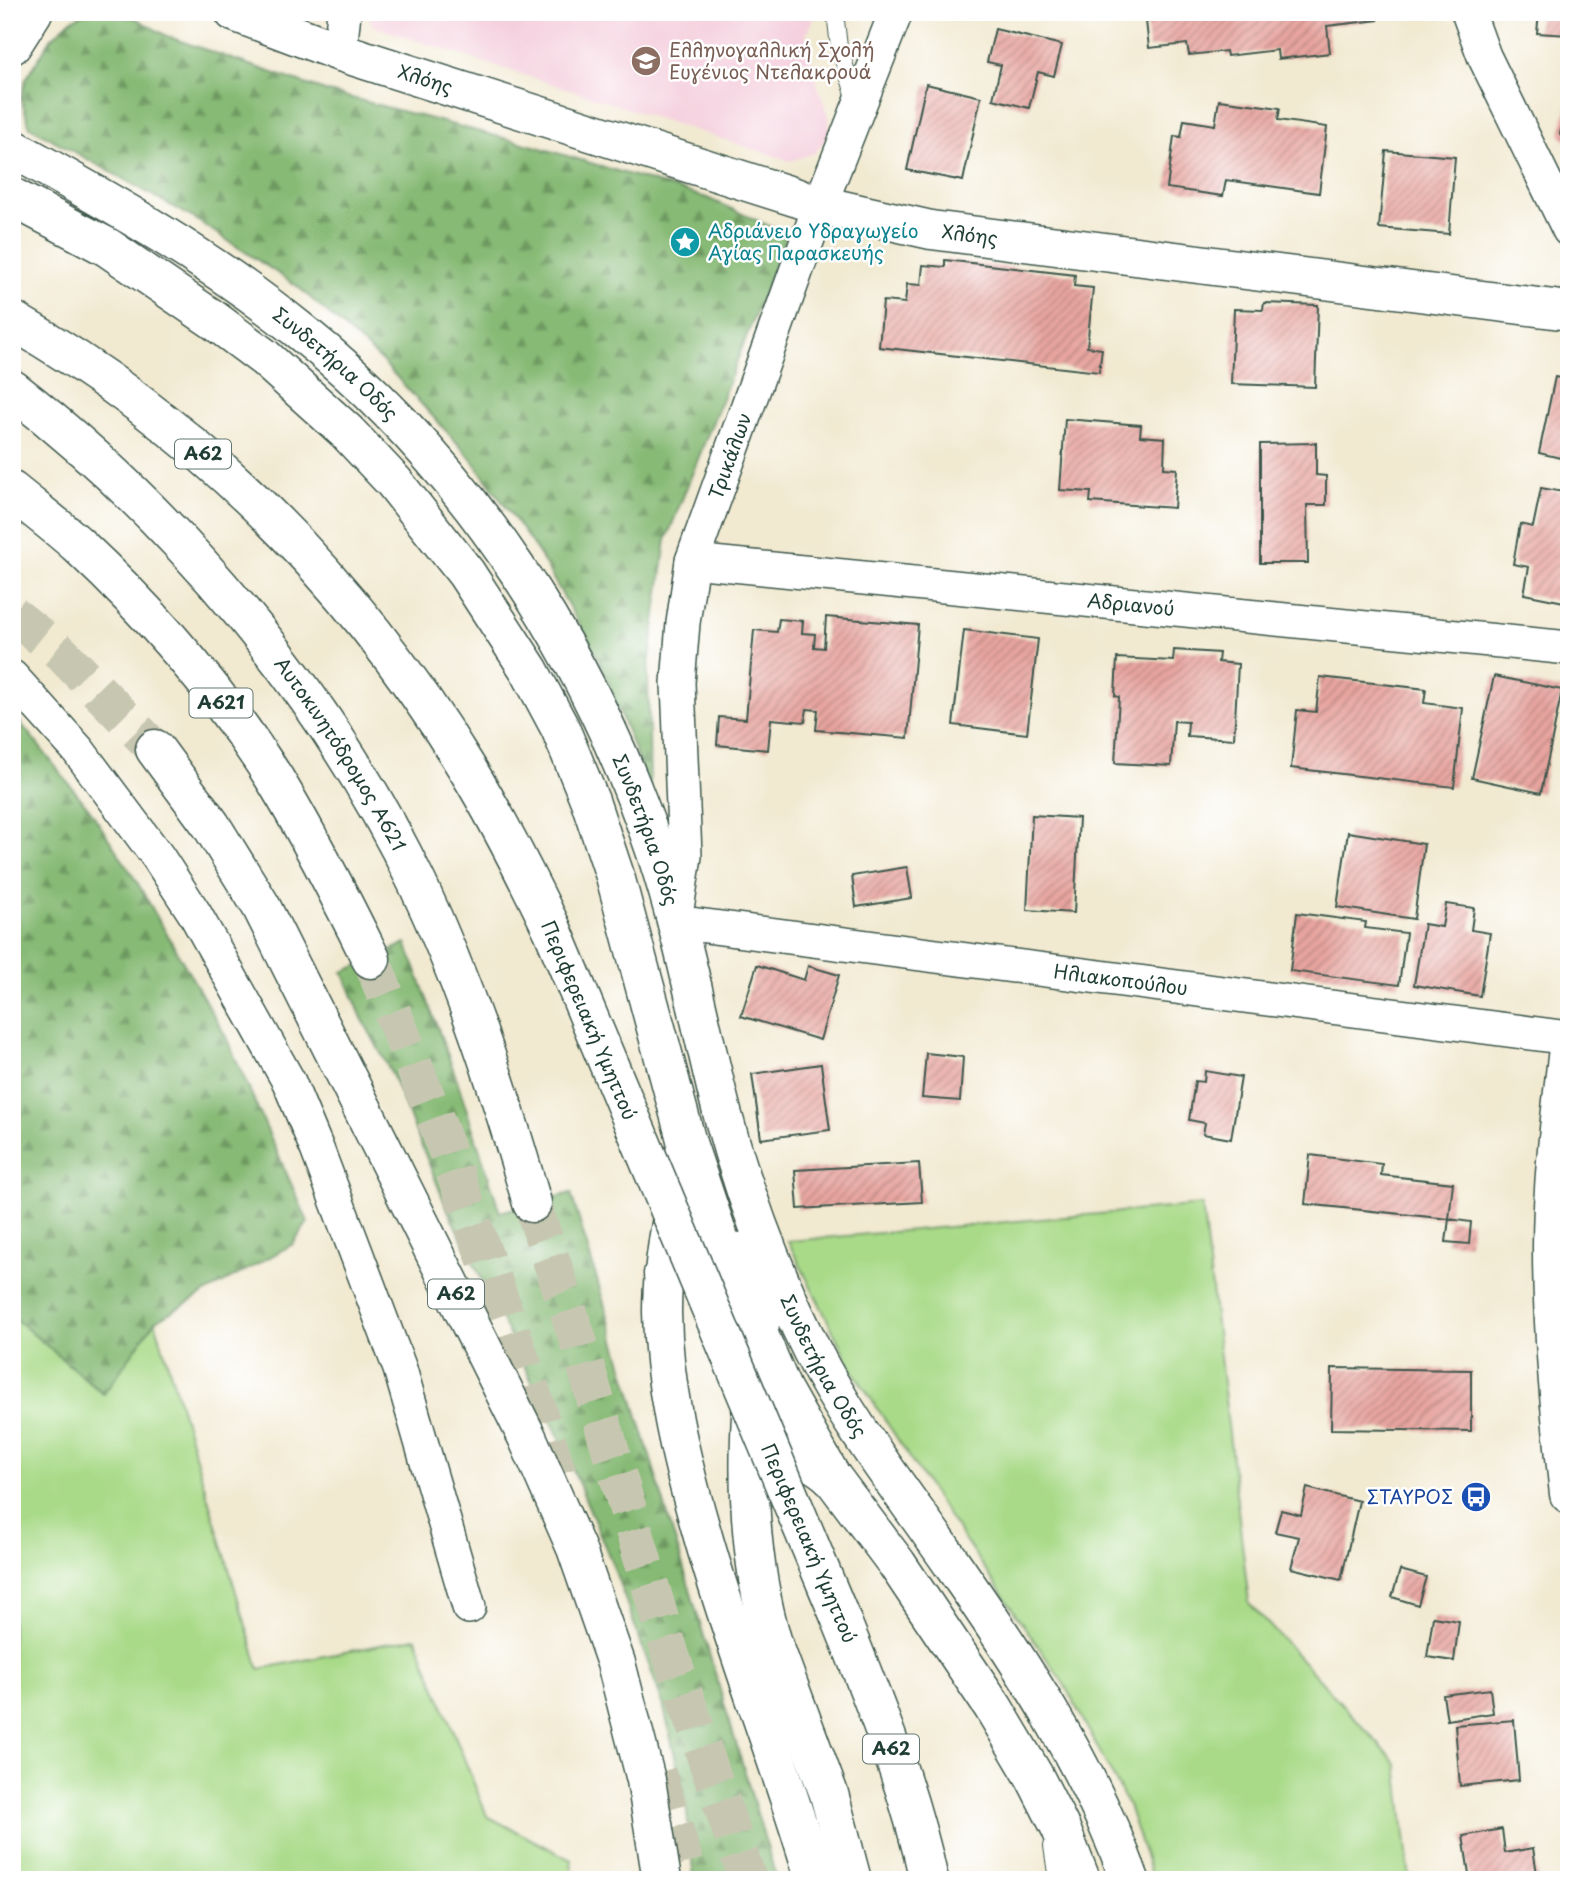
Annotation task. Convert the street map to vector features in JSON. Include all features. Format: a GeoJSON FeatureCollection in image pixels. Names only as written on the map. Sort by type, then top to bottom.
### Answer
{"type":"FeatureCollection","features":[{"type":"Feature","properties":{"kind":"main road"},"geometry":{"type":"LineString","coordinates":[[12,45],[33,12]]}},
{"type":"Feature","properties":{"kind":"main road","name":"Χλόης"},"geometry":{"type":"LineString","coordinates":[[233,12],[340,52],[820,205],[931,230],[1569,311]]}},
{"type":"Feature","properties":{"kind":"main road","name":"Συνδετήρια Οδός"},"geometry":{"type":"LineString","coordinates":[[12,148],[130,213],[218,271],[301,331],[379,400],[453,483],[536,598],[576,665],[624,766],[657,856],[724,1117],[751,1207],[813,1353],[852,1423],[955,1567],[1028,1677],[1086,1775],[1117,1842],[1130,1880]]}},
{"type":"Feature","properties":{"kind":"main road","name":"Συνδετήρια Οδός"},"geometry":{"type":"LineString","coordinates":[[12,197],[107,247],[214,320],[265,358],[347,432],[394,482],[466,573],[529,670],[560,728],[590,801],[619,888],[687,1143],[723,1250],[782,1389],[831,1476],[960,1655],[1034,1776],[1061,1829],[1081,1880]]}},
{"type":"Feature","properties":{"kind":"main road","name":"Περιφερειακή Υμηττού"},"geometry":{"type":"LineString","coordinates":[[12,320],[64,350],[148,408],[226,473],[298,545],[365,622],[419,694],[468,770],[513,848],[552,929],[881,1718],[921,1842],[929,1880]]}},
{"type":"Feature","properties":{"kind":"main road","name":"Αυτοκινητόδρομος Α621"},"geometry":{"type":"LineString","coordinates":[[12,389],[58,425],[116,477],[187,550],[261,637],[314,709],[369,795],[417,884],[462,988],[501,1095],[533,1203]]}},
{"type":"Feature","properties":{"kind":"main road","name":"Α621"},"geometry":{"type":"LineString","coordinates":[[12,491],[77,545],[150,617],[215,695],[274,779],[326,867],[371,959]]}},
{"type":"Feature","properties":{"kind":"main road","name":"Α62"},"geometry":{"type":"LineString","coordinates":[[155,749],[211,825],[261,906],[527,1437],[576,1548],[615,1663],[646,1780],[662,1880]]}},
{"type":"Feature","properties":{"kind":"main road"},"geometry":{"type":"LineString","coordinates":[[1569,1039],[1558,1135],[1552,1245],[1556,1376],[1569,1494]]}},
{"type":"Feature","properties":{"kind":"main road"},"geometry":{"type":"LineString","coordinates":[[687,1143],[663,1274],[662,1312],[667,1373],[683,1466],[710,1563],[815,1880]]}},
{"type":"Feature","properties":{"kind":"main road"},"geometry":{"type":"LineString","coordinates":[[663,1274],[691,1257],[723,1250],[747,1251],[770,1257],[757,1333],[749,1460],[755,1554],[765,1615],[829,1794],[852,1880]]}},
{"type":"Feature","properties":{"kind":"main road"},"geometry":{"type":"LineString","coordinates":[[752,1506],[757,1486],[765,1471],[779,1460],[789,1457],[810,1461],[831,1476]]}},
{"type":"Feature","properties":{"kind":"street"},"geometry":{"type":"LineString","coordinates":[[340,52],[344,12]]}},
{"type":"Feature","properties":{"kind":"street","name":"Τρικάλων"},"geometry":{"type":"LineString","coordinates":[[675,922],[685,856],[678,683],[682,623],[692,561],[820,205],[896,12]]}},
{"type":"Feature","properties":{"kind":"street"},"geometry":{"type":"LineString","coordinates":[[1468,12],[1484,56],[1569,230]]}},
{"type":"Feature","properties":{"kind":"street","name":"Αδριανού"},"geometry":{"type":"LineString","coordinates":[[692,561],[1569,648]]}},
{"type":"Feature","properties":{"kind":"street"},"geometry":{"type":"LineString","coordinates":[[12,677],[78,750],[158,857],[195,914],[289,1083],[327,1174],[400,1369],[469,1607]]}},
{"type":"Feature","properties":{"kind":"street","name":"Ηλιακοπούλου"},"geometry":{"type":"LineString","coordinates":[[675,922],[1569,1039]]}},
{"type":"Feature","properties":{"kind":"lane"},"geometry":{"type":"LineString","coordinates":[[835,12],[839,47],[858,106]]}},
{"type":"Feature","properties":{"kind":"lane"},"geometry":{"type":"LineString","coordinates":[[1034,1776],[1049,1828],[1057,1880]]}},
{"type":"Feature","properties":{"kind":"shaded area","name":"Ελληνογαλλική Σχολή Ευγένιος Ντελακρουά"},"geometry":{"type":"Polygon","coordinates":[[[370,12],[815,12],[806,36],[818,87],[829,116],[829,135],[815,153],[790,161],[375,27],[369,20],[370,12]]]}},
{"type":"Feature","properties":{"kind":"green space"},"geometry":{"type":"Polygon","coordinates":[[[87,12],[119,12],[169,37],[325,91],[534,146],[707,198],[787,234],[666,540],[648,673],[650,791],[600,661],[538,552],[470,457],[382,361],[297,286],[195,219],[30,127],[21,99],[26,79],[51,39],[71,20],[87,12]]]}},
{"type":"Feature","properties":{"kind":"green space"},"geometry":{"type":"Polygon","coordinates":[[[12,712],[90,810],[137,882],[226,1037],[308,1222],[293,1244],[155,1321],[104,1394],[12,1316],[12,712]]]}},
{"type":"Feature","properties":{"kind":"green space"},"geometry":{"type":"Polygon","coordinates":[[[406,943],[456,1077],[500,1212],[571,1193],[777,1880],[694,1880],[686,1804],[663,1704],[612,1563],[562,1443],[450,1215],[392,1074],[362,1018],[343,972],[406,943]]]}},
{"type":"Feature","properties":{"kind":"green space"},"geometry":{"type":"Polygon","coordinates":[[[1202,1205],[1249,1603],[1397,1764],[1410,1880],[1153,1880],[1127,1803],[1064,1684],[938,1501],[853,1371],[788,1241],[1202,1205]]]}},
{"type":"Feature","properties":{"kind":"green space"},"geometry":{"type":"Polygon","coordinates":[[[12,1316],[103,1394],[155,1321],[259,1669],[416,1638],[487,1816],[571,1860],[573,1880],[12,1880],[12,1316]]]}},
{"type":"Feature","properties":{"kind":"building"},"geometry":{"type":"Polygon","coordinates":[[[1025,12],[1047,12],[1045,20],[1025,12]]]}},
{"type":"Feature","properties":{"kind":"building"},"geometry":{"type":"Polygon","coordinates":[[[1145,12],[1377,12],[1378,20],[1327,26],[1330,53],[1278,59],[1277,50],[1227,56],[1226,51],[1189,55],[1187,44],[1149,48],[1145,12]]]}},
{"type":"Feature","properties":{"kind":"building"},"geometry":{"type":"Polygon","coordinates":[[[1539,12],[1569,12],[1569,35],[1537,33],[1539,12]]]}},
{"type":"Feature","properties":{"kind":"building"},"geometry":{"type":"Polygon","coordinates":[[[995,29],[1062,45],[1054,76],[1038,72],[1029,108],[993,99],[1001,65],[987,62],[995,29]]]}},
{"type":"Feature","properties":{"kind":"building"},"geometry":{"type":"Polygon","coordinates":[[[926,84],[981,97],[963,181],[907,170],[926,84]]]}},
{"type":"Feature","properties":{"kind":"building"},"geometry":{"type":"Polygon","coordinates":[[[1219,100],[1280,108],[1278,120],[1327,127],[1319,193],[1226,180],[1223,196],[1167,188],[1174,136],[1181,137],[1184,120],[1215,125],[1219,100]]]}},
{"type":"Feature","properties":{"kind":"building"},"geometry":{"type":"Polygon","coordinates":[[[1569,102],[1569,145],[1560,134],[1569,102]]]}},
{"type":"Feature","properties":{"kind":"building"},"geometry":{"type":"Polygon","coordinates":[[[1386,151],[1455,157],[1449,234],[1379,228],[1386,151]]]}},
{"type":"Feature","properties":{"kind":"building"},"geometry":{"type":"Polygon","coordinates":[[[945,260],[1075,275],[1074,286],[1093,288],[1087,347],[1102,349],[1099,372],[879,347],[883,301],[905,303],[907,284],[921,285],[923,265],[945,267],[945,260]]]}},
{"type":"Feature","properties":{"kind":"building"},"geometry":{"type":"Polygon","coordinates":[[[1264,303],[1318,305],[1315,387],[1231,384],[1234,309],[1263,310],[1264,303]]]}},
{"type":"Feature","properties":{"kind":"building"},"geometry":{"type":"Polygon","coordinates":[[[1555,377],[1569,380],[1569,460],[1539,453],[1555,377]]]}},
{"type":"Feature","properties":{"kind":"building"},"geometry":{"type":"Polygon","coordinates":[[[1065,419],[1141,425],[1140,436],[1165,438],[1164,468],[1177,469],[1174,508],[1090,502],[1091,492],[1060,490],[1065,419]]]}},
{"type":"Feature","properties":{"kind":"building"},"geometry":{"type":"Polygon","coordinates":[[[1316,443],[1316,475],[1326,476],[1326,505],[1307,505],[1308,563],[1260,563],[1260,444],[1316,443]]]}},
{"type":"Feature","properties":{"kind":"building"},"geometry":{"type":"Polygon","coordinates":[[[1541,488],[1569,493],[1569,603],[1524,594],[1529,567],[1513,564],[1520,524],[1533,527],[1541,488]]]}},
{"type":"Feature","properties":{"kind":"building"},"geometry":{"type":"Polygon","coordinates":[[[826,617],[918,625],[908,738],[816,730],[818,710],[807,709],[805,722],[771,719],[768,750],[717,745],[719,717],[746,719],[754,630],[777,632],[779,619],[803,621],[802,633],[815,634],[814,647],[824,648],[826,617]]]}},
{"type":"Feature","properties":{"kind":"building"},"geometry":{"type":"Polygon","coordinates":[[[964,630],[1038,639],[1027,734],[953,725],[964,630]]]}},
{"type":"Feature","properties":{"kind":"building"},"geometry":{"type":"Polygon","coordinates":[[[1174,650],[1219,653],[1218,662],[1238,664],[1234,739],[1187,736],[1188,722],[1174,721],[1171,766],[1115,763],[1119,697],[1115,696],[1117,658],[1173,661],[1174,650]]]}},
{"type":"Feature","properties":{"kind":"building"},"geometry":{"type":"Polygon","coordinates":[[[1494,676],[1562,690],[1541,793],[1472,778],[1494,676]]]}},
{"type":"Feature","properties":{"kind":"building"},"geometry":{"type":"Polygon","coordinates":[[[1320,677],[1426,689],[1424,703],[1463,708],[1454,787],[1291,768],[1297,710],[1316,712],[1320,677]]]}},
{"type":"Feature","properties":{"kind":"building"},"geometry":{"type":"Polygon","coordinates":[[[1032,815],[1079,818],[1074,913],[1027,910],[1032,815]]]}},
{"type":"Feature","properties":{"kind":"building"},"geometry":{"type":"Polygon","coordinates":[[[1348,832],[1424,844],[1414,919],[1337,907],[1348,832]]]}},
{"type":"Feature","properties":{"kind":"building"},"geometry":{"type":"Polygon","coordinates":[[[907,867],[912,898],[856,907],[852,876],[907,867]]]}},
{"type":"Feature","properties":{"kind":"building"},"geometry":{"type":"Polygon","coordinates":[[[1446,904],[1474,908],[1471,930],[1490,933],[1480,996],[1414,985],[1424,924],[1442,927],[1446,904]]]}},
{"type":"Feature","properties":{"kind":"building"},"geometry":{"type":"Polygon","coordinates":[[[1297,913],[1366,922],[1365,928],[1406,933],[1399,985],[1290,971],[1297,913]]]}},
{"type":"Feature","properties":{"kind":"building"},"geometry":{"type":"Polygon","coordinates":[[[757,965],[804,980],[808,966],[839,975],[820,1040],[741,1016],[757,965]]]}},
{"type":"Feature","properties":{"kind":"building"},"geometry":{"type":"Polygon","coordinates":[[[926,1053],[963,1057],[960,1101],[922,1098],[926,1053]]]}},
{"type":"Feature","properties":{"kind":"building"},"geometry":{"type":"Polygon","coordinates":[[[821,1064],[830,1130],[761,1139],[752,1074],[821,1064]]]}},
{"type":"Feature","properties":{"kind":"building"},"geometry":{"type":"Polygon","coordinates":[[[1205,1071],[1241,1077],[1231,1139],[1203,1134],[1205,1123],[1189,1120],[1195,1081],[1204,1082],[1205,1071]]]}},
{"type":"Feature","properties":{"kind":"building"},"geometry":{"type":"Polygon","coordinates":[[[1310,1155],[1382,1164],[1381,1175],[1453,1183],[1449,1219],[1305,1204],[1310,1155]]]}},
{"type":"Feature","properties":{"kind":"building"},"geometry":{"type":"Polygon","coordinates":[[[919,1163],[922,1202],[798,1209],[795,1170],[919,1163]]]}},
{"type":"Feature","properties":{"kind":"building"},"geometry":{"type":"Polygon","coordinates":[[[1449,1219],[1471,1222],[1469,1244],[1446,1242],[1449,1219]]]}},
{"type":"Feature","properties":{"kind":"building"},"geometry":{"type":"Polygon","coordinates":[[[1332,1368],[1471,1370],[1471,1431],[1331,1429],[1332,1368]]]}},
{"type":"Feature","properties":{"kind":"building"},"geometry":{"type":"Polygon","coordinates":[[[1307,1488],[1359,1501],[1341,1580],[1291,1568],[1299,1537],[1275,1532],[1281,1510],[1301,1515],[1307,1488]]]}},
{"type":"Feature","properties":{"kind":"building"},"geometry":{"type":"Polygon","coordinates":[[[1400,1570],[1426,1577],[1418,1605],[1392,1597],[1400,1570]]]}},
{"type":"Feature","properties":{"kind":"building"},"geometry":{"type":"Polygon","coordinates":[[[1433,1617],[1459,1621],[1454,1661],[1427,1657],[1433,1617]]]}},
{"type":"Feature","properties":{"kind":"building"},"geometry":{"type":"Polygon","coordinates":[[[1490,1689],[1493,1713],[1447,1720],[1443,1695],[1490,1689]]]}},
{"type":"Feature","properties":{"kind":"building"},"geometry":{"type":"Polygon","coordinates":[[[1514,1720],[1519,1780],[1460,1786],[1455,1725],[1514,1720]]]}},
{"type":"Feature","properties":{"kind":"building"},"geometry":{"type":"Polygon","coordinates":[[[1502,1829],[1505,1853],[1533,1848],[1538,1880],[1470,1880],[1463,1836],[1502,1829]]]}},
{"type":"Feature","properties":{"kind":"tunnel"},"geometry":{"type":"LineString","coordinates":[[12,614],[61,653],[155,749]]}},
{"type":"Feature","properties":{"kind":"tunnel"},"geometry":{"type":"LineString","coordinates":[[371,959],[440,1131],[522,1362],[558,1474]]}},
{"type":"Feature","properties":{"kind":"tunnel"},"geometry":{"type":"LineString","coordinates":[[532,1203],[578,1340],[671,1656],[748,1880]]}},
{"type":"Feature","properties":{"kind":"tunnel"},"geometry":{"type":"LineString","coordinates":[[657,1773],[690,1880]]}},
{"type":"Feature","properties":{"kind":"place","name":"Ελληνογαλλική Σχολή Ευγένιος Ντελακρουά"},"geometry":{"type":"Point","coordinates":[646,61]}},
{"type":"Feature","properties":{"kind":"place","name":"Αδριάνειο Υδραγωγείο Αγίας Παρασκευής"},"geometry":{"type":"Point","coordinates":[685,242]}},
{"type":"Feature","properties":{"kind":"place","name":"ΣΤΑΥΡΟΣ"},"geometry":{"type":"Point","coordinates":[1476,1497]}}]}
